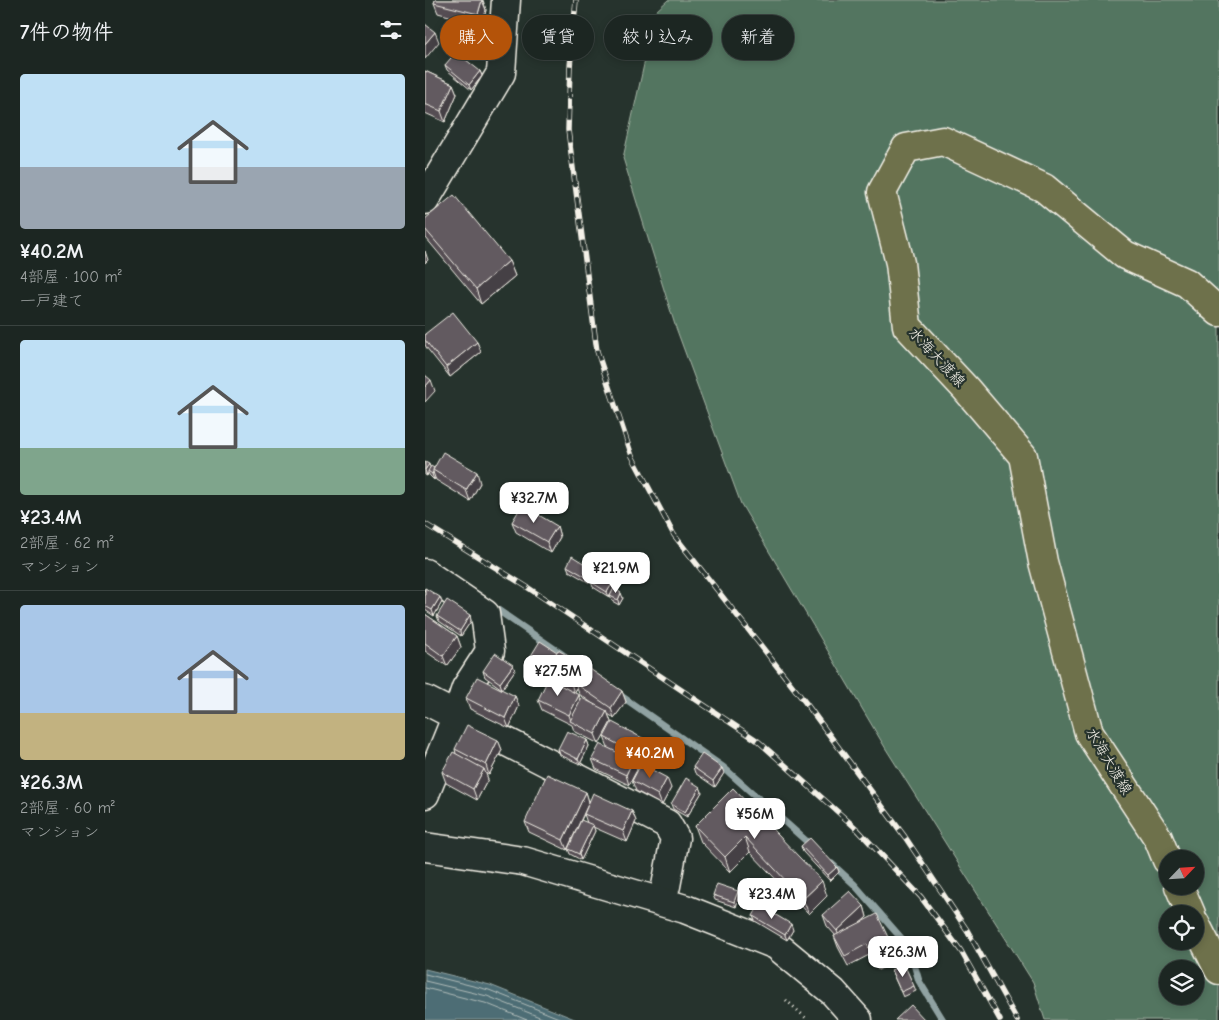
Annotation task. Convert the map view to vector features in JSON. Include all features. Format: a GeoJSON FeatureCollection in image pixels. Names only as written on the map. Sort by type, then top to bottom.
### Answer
{"type":"FeatureCollection","features":[{"type":"Feature","properties":{"kind":"main road","name":"水海大渡線"},"geometry":{"type":"LineString","coordinates":[[1163,850],[1158,838],[1089,733],[1043,562],[1023,456],[966,388],[907,326],[900,264],[881,192],[906,148],[943,141],[1045,188],[1125,255],[1187,283],[1219,312]]}},
{"type":"Feature","properties":{"kind":"main road"},"geometry":{"type":"LineString","coordinates":[[1204,941],[1219,970]]}},
{"type":"Feature","properties":{"kind":"street"},"geometry":{"type":"LineString","coordinates":[[425,200],[501,73],[506,0]]}},
{"type":"Feature","properties":{"kind":"street"},"geometry":{"type":"LineString","coordinates":[[425,574],[485,614],[490,651],[466,688],[457,716],[425,794]]}},
{"type":"Feature","properties":{"kind":"street"},"geometry":{"type":"LineString","coordinates":[[425,700],[667,824],[675,838],[666,886]]}},
{"type":"Feature","properties":{"kind":"street"},"geometry":{"type":"LineString","coordinates":[[425,847],[523,861],[685,909],[776,945],[833,992],[858,1020]]}},
{"type":"Feature","properties":{"kind":"path"},"geometry":{"type":"LineString","coordinates":[[786,1000],[807,1020]]}},
{"type":"Feature","properties":{"kind":"green space"},"geometry":{"type":"Polygon","coordinates":[[[668,0],[1219,0],[1219,1020],[1045,1020],[1033,982],[886,749],[741,504],[675,325],[623,158],[645,60],[712,60],[712,15],[655,15],[656,11],[668,0]]]}},
{"type":"Feature","properties":{"kind":"water"},"geometry":{"type":"Polygon","coordinates":[[[425,969],[490,985],[577,1020],[425,1020],[425,969]]]}},
{"type":"Feature","properties":{"kind":"building"},"geometry":{"type":"Polygon","coordinates":[[[435,0],[482,0],[478,14],[434,3],[435,0]]]}},
{"type":"Feature","properties":{"kind":"building"},"geometry":{"type":"Polygon","coordinates":[[[425,24],[435,32],[425,44],[425,24]]]}},
{"type":"Feature","properties":{"kind":"building"},"geometry":{"type":"Polygon","coordinates":[[[449,60],[466,60],[480,71],[469,85],[445,65],[449,60]]]}},
{"type":"Feature","properties":{"kind":"building"},"geometry":{"type":"Polygon","coordinates":[[[425,71],[453,84],[441,111],[425,104],[425,71]]]}},
{"type":"Feature","properties":{"kind":"building"},"geometry":{"type":"Polygon","coordinates":[[[454,195],[509,261],[476,289],[425,229],[425,219],[454,195]]]}},
{"type":"Feature","properties":{"kind":"building"},"geometry":{"type":"Polygon","coordinates":[[[453,312],[477,342],[446,367],[425,340],[425,334],[453,312]]]}},
{"type":"Feature","properties":{"kind":"building"},"geometry":{"type":"Polygon","coordinates":[[[425,375],[431,380],[425,387],[425,375]]]}},
{"type":"Feature","properties":{"kind":"building"},"geometry":{"type":"Polygon","coordinates":[[[443,452],[477,472],[466,490],[433,470],[443,452]]]}},
{"type":"Feature","properties":{"kind":"building"},"geometry":{"type":"Polygon","coordinates":[[[425,462],[429,464],[425,470],[425,462]]]}},
{"type":"Feature","properties":{"kind":"building"},"geometry":{"type":"Polygon","coordinates":[[[431,466],[434,468],[432,474],[428,471],[431,466]]]}},
{"type":"Feature","properties":{"kind":"building"},"geometry":{"type":"Polygon","coordinates":[[[522,505],[557,526],[547,542],[512,522],[522,505]]]}},
{"type":"Feature","properties":{"kind":"building"},"geometry":{"type":"Polygon","coordinates":[[[572,556],[593,569],[588,578],[567,566],[572,556]]]}},
{"type":"Feature","properties":{"kind":"building"},"geometry":{"type":"Polygon","coordinates":[[[595,574],[612,584],[607,592],[591,582],[595,574]]]}},
{"type":"Feature","properties":{"kind":"building"},"geometry":{"type":"Polygon","coordinates":[[[425,588],[440,597],[432,610],[425,606],[425,588]]]}},
{"type":"Feature","properties":{"kind":"building"},"geometry":{"type":"Polygon","coordinates":[[[614,588],[621,593],[618,600],[610,596],[614,588]]]}},
{"type":"Feature","properties":{"kind":"building"},"geometry":{"type":"Polygon","coordinates":[[[447,600],[470,615],[460,631],[437,616],[447,600]]]}},
{"type":"Feature","properties":{"kind":"building"},"geometry":{"type":"Polygon","coordinates":[[[425,614],[457,636],[443,656],[425,643],[425,614]]]}},
{"type":"Feature","properties":{"kind":"building"},"geometry":{"type":"Polygon","coordinates":[[[540,641],[557,652],[546,670],[529,659],[540,641]]]}},
{"type":"Feature","properties":{"kind":"building"},"geometry":{"type":"Polygon","coordinates":[[[558,650],[582,664],[571,683],[547,668],[558,650]]]}},
{"type":"Feature","properties":{"kind":"building"},"geometry":{"type":"Polygon","coordinates":[[[495,653],[513,665],[500,683],[483,671],[495,653]]]}},
{"type":"Feature","properties":{"kind":"building"},"geometry":{"type":"Polygon","coordinates":[[[587,667],[622,691],[611,708],[576,684],[587,667]]]}},
{"type":"Feature","properties":{"kind":"building"},"geometry":{"type":"Polygon","coordinates":[[[477,677],[515,696],[505,718],[466,698],[477,677]]]}},
{"type":"Feature","properties":{"kind":"building"},"geometry":{"type":"Polygon","coordinates":[[[548,679],[579,695],[569,715],[538,700],[548,679]]]}},
{"type":"Feature","properties":{"kind":"building"},"geometry":{"type":"Polygon","coordinates":[[[582,698],[607,711],[595,734],[570,721],[582,698]]]}},
{"type":"Feature","properties":{"kind":"building"},"geometry":{"type":"Polygon","coordinates":[[[612,722],[648,741],[640,756],[604,737],[612,722]]]}},
{"type":"Feature","properties":{"kind":"building"},"geometry":{"type":"Polygon","coordinates":[[[467,725],[498,740],[486,765],[455,749],[467,725]]]}},
{"type":"Feature","properties":{"kind":"building"},"geometry":{"type":"Polygon","coordinates":[[[567,731],[587,740],[578,759],[558,749],[567,731]]]}},
{"type":"Feature","properties":{"kind":"building"},"geometry":{"type":"Polygon","coordinates":[[[600,744],[633,760],[626,775],[592,759],[600,744]]]}},
{"type":"Feature","properties":{"kind":"building"},"geometry":{"type":"Polygon","coordinates":[[[453,752],[484,769],[473,789],[442,772],[453,752]]]}},
{"type":"Feature","properties":{"kind":"building"},"geometry":{"type":"Polygon","coordinates":[[[702,754],[722,768],[713,781],[693,767],[702,754]]]}},
{"type":"Feature","properties":{"kind":"building"},"geometry":{"type":"Polygon","coordinates":[[[641,764],[667,778],[658,795],[632,781],[641,764]]]}},
{"type":"Feature","properties":{"kind":"building"},"geometry":{"type":"Polygon","coordinates":[[[547,774],[586,792],[563,840],[525,822],[547,774]]]}},
{"type":"Feature","properties":{"kind":"building"},"geometry":{"type":"Polygon","coordinates":[[[686,778],[700,787],[685,812],[671,804],[686,778]]]}},
{"type":"Feature","properties":{"kind":"building"},"geometry":{"type":"Polygon","coordinates":[[[733,788],[822,881],[803,899],[745,837],[725,857],[695,826],[733,788]]]}},
{"type":"Feature","properties":{"kind":"building"},"geometry":{"type":"Polygon","coordinates":[[[593,793],[632,811],[623,831],[584,814],[593,793]]]}},
{"type":"Feature","properties":{"kind":"building"},"geometry":{"type":"Polygon","coordinates":[[[581,820],[593,825],[579,854],[568,849],[581,820]]]}},
{"type":"Feature","properties":{"kind":"building"},"geometry":{"type":"Polygon","coordinates":[[[810,838],[837,867],[828,875],[801,846],[810,838]]]}},
{"type":"Feature","properties":{"kind":"building"},"geometry":{"type":"Polygon","coordinates":[[[717,884],[738,891],[734,902],[713,895],[717,884]]]}},
{"type":"Feature","properties":{"kind":"building"},"geometry":{"type":"Polygon","coordinates":[[[850,891],[864,906],[837,931],[823,915],[850,891]]]}},
{"type":"Feature","properties":{"kind":"building"},"geometry":{"type":"Polygon","coordinates":[[[759,905],[791,924],[785,935],[753,916],[759,905]]]}},
{"type":"Feature","properties":{"kind":"building"},"geometry":{"type":"Polygon","coordinates":[[[877,914],[894,950],[874,960],[867,944],[845,956],[834,936],[877,914]]]}},
{"type":"Feature","properties":{"kind":"building"},"geometry":{"type":"Polygon","coordinates":[[[904,964],[914,986],[901,992],[891,970],[904,964]]]}},
{"type":"Feature","properties":{"kind":"building"},"geometry":{"type":"Polygon","coordinates":[[[911,1005],[925,1020],[895,1020],[911,1005]]]}},
{"type":"Feature","properties":{"kind":"waterway"},"geometry":{"type":"LineString","coordinates":[[492,606],[563,655]]}},
{"type":"Feature","properties":{"kind":"waterway"},"geometry":{"type":"LineString","coordinates":[[617,693],[723,767],[813,847]]}},
{"type":"Feature","properties":{"kind":"waterway"},"geometry":{"type":"LineString","coordinates":[[832,864],[854,884],[909,947],[919,981],[943,1020]]}},
{"type":"Feature","properties":{"kind":"railway"},"geometry":{"type":"LineString","coordinates":[[576,0],[570,67],[568,130],[597,351],[632,456],[674,535],[805,702],[905,837],[967,930],[1017,1020]]}},
{"type":"Feature","properties":{"kind":"railway"},"geometry":{"type":"LineString","coordinates":[[425,524],[527,587],[758,741],[857,829],[921,897],[961,951],[1000,1020]]}}]}
